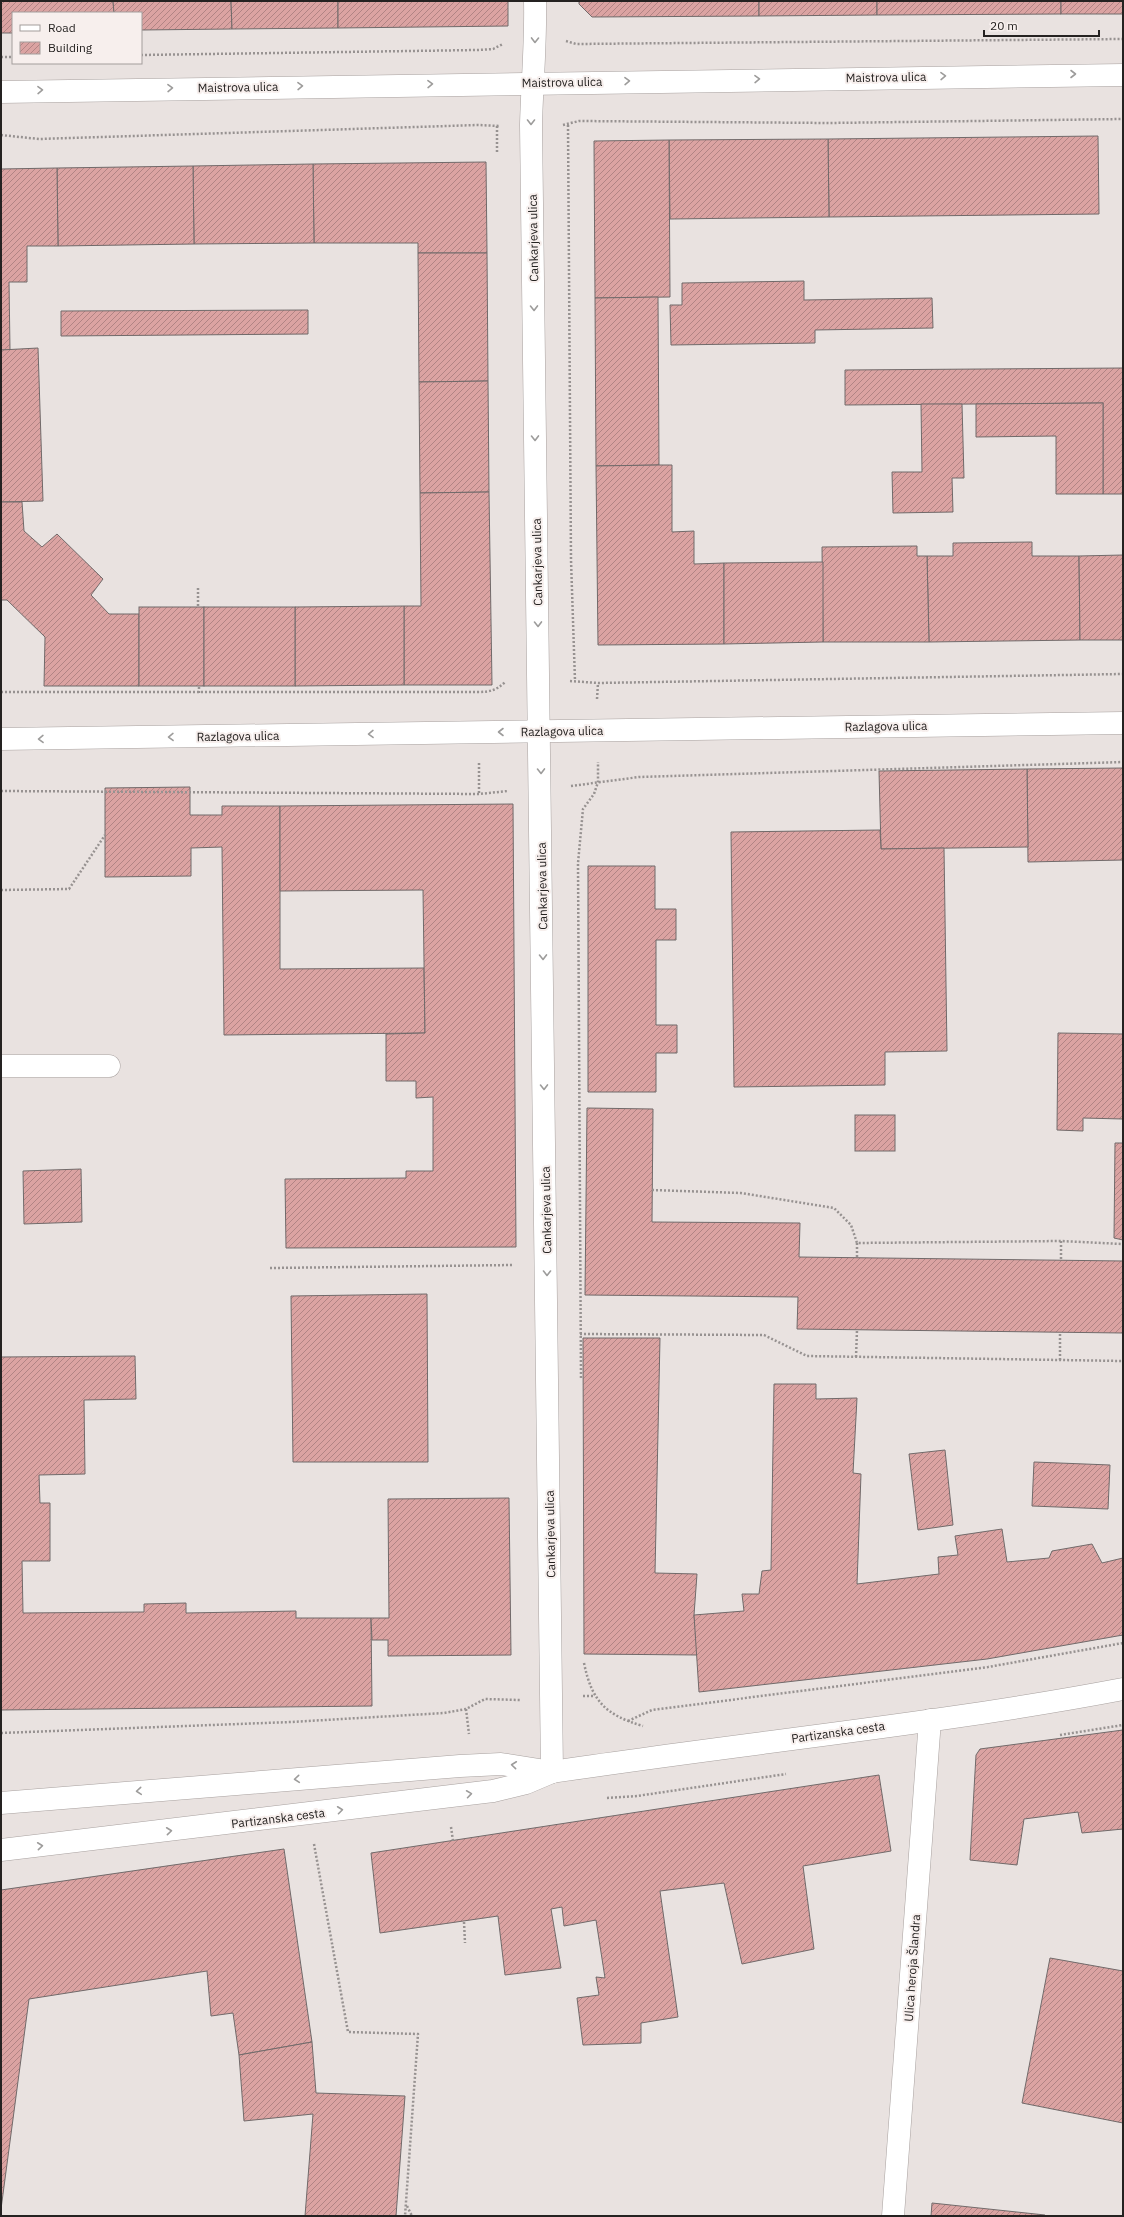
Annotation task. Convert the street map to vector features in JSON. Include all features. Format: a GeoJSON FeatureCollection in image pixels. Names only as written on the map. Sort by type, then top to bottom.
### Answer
{"type":"FeatureCollection","features":[{"type":"Feature","properties":{"kind":"street","name":"Cankarjeva ulica"},"geometry":{"type":"LineString","coordinates":[[535,1],[536,42],[532,83],[552,1772]]}},
{"type":"Feature","properties":{"kind":"street","name":"Maistrova ulica"},"geometry":{"type":"LineString","coordinates":[[1,92],[1123,75]]}},
{"type":"Feature","properties":{"kind":"street","name":"Razlagova ulica"},"geometry":{"type":"LineString","coordinates":[[1,739],[1123,723]]}},
{"type":"Feature","properties":{"kind":"street"},"geometry":{"type":"LineString","coordinates":[[1,1066],[109,1066]]}},
{"type":"Feature","properties":{"kind":"street","name":"Partizanska cesta"},"geometry":{"type":"LineString","coordinates":[[1,1850],[493,1791],[526,1783],[552,1772],[1051,1703],[1123,1689]]}},
{"type":"Feature","properties":{"kind":"street","name":"Ulica heroja Šlandra"},"geometry":{"type":"LineString","coordinates":[[893,2216],[930,1720]]}},
{"type":"Feature","properties":{"kind":"street","name":"Partizanska cesta"},"geometry":{"type":"LineString","coordinates":[[1,1803],[473,1765],[501,1764],[552,1772]]}},
{"type":"Feature","properties":{"kind":"path"},"geometry":{"type":"LineString","coordinates":[[568,41],[576,44],[1123,39]]}},
{"type":"Feature","properties":{"kind":"path"},"geometry":{"type":"LineString","coordinates":[[142,55],[477,50],[493,49],[507,43]]}},
{"type":"Feature","properties":{"kind":"path"},"geometry":{"type":"LineString","coordinates":[[1,57],[12,57]]}},
{"type":"Feature","properties":{"kind":"path"},"geometry":{"type":"LineString","coordinates":[[1123,119],[829,123],[579,121],[568,124],[571,560],[575,681],[598,683],[1123,674]]}},
{"type":"Feature","properties":{"kind":"path"},"geometry":{"type":"LineString","coordinates":[[1,135],[39,139],[478,124],[497,126]]}},
{"type":"Feature","properties":{"kind":"path"},"geometry":{"type":"LineString","coordinates":[[198,588],[198,607]]}},
{"type":"Feature","properties":{"kind":"path"},"geometry":{"type":"LineString","coordinates":[[1,692],[491,692],[499,688],[505,682]]}},
{"type":"Feature","properties":{"kind":"path"},"geometry":{"type":"LineString","coordinates":[[597,706],[598,683]]}},
{"type":"Feature","properties":{"kind":"path"},"geometry":{"type":"LineString","coordinates":[[199,686],[199,693]]}},
{"type":"Feature","properties":{"kind":"path"},"geometry":{"type":"LineString","coordinates":[[479,759],[479,794]]}},
{"type":"Feature","properties":{"kind":"path"},"geometry":{"type":"LineString","coordinates":[[578,785],[639,777],[684,775],[1123,762]]}},
{"type":"Feature","properties":{"kind":"path"},"geometry":{"type":"LineString","coordinates":[[581,1381],[578,863],[583,809],[594,794],[598,782],[598,766]]}},
{"type":"Feature","properties":{"kind":"path"},"geometry":{"type":"LineString","coordinates":[[1,791],[479,794],[515,790]]}},
{"type":"Feature","properties":{"kind":"path"},"geometry":{"type":"LineString","coordinates":[[1,890],[69,889],[105,835]]}},
{"type":"Feature","properties":{"kind":"path"},"geometry":{"type":"LineString","coordinates":[[652,1190],[741,1193],[834,1208],[851,1225],[857,1243],[857,1258]]}},
{"type":"Feature","properties":{"kind":"path"},"geometry":{"type":"LineString","coordinates":[[857,1243],[1061,1241],[1122,1244]]}},
{"type":"Feature","properties":{"kind":"path"},"geometry":{"type":"LineString","coordinates":[[1061,1241],[1061,1261]]}},
{"type":"Feature","properties":{"kind":"path"},"geometry":{"type":"LineString","coordinates":[[270,1268],[524,1264],[547,1266]]}},
{"type":"Feature","properties":{"kind":"path"},"geometry":{"type":"LineString","coordinates":[[856,1357],[857,1330]]}},
{"type":"Feature","properties":{"kind":"path"},"geometry":{"type":"LineString","coordinates":[[1060,1332],[1060,1360]]}},
{"type":"Feature","properties":{"kind":"path"},"geometry":{"type":"LineString","coordinates":[[547,1334],[764,1335],[807,1356],[1123,1361]]}},
{"type":"Feature","properties":{"kind":"path"},"geometry":{"type":"LineString","coordinates":[[583,1655],[587,1676],[595,1696],[603,1708],[627,1721],[652,1710],[988,1667],[1123,1643]]}},
{"type":"Feature","properties":{"kind":"path"},"geometry":{"type":"LineString","coordinates":[[1,1733],[291,1722],[444,1713],[466,1709],[485,1699],[516,1700]]}},
{"type":"Feature","properties":{"kind":"path"},"geometry":{"type":"LineString","coordinates":[[466,1709],[469,1738]]}},
{"type":"Feature","properties":{"kind":"path"},"geometry":{"type":"LineString","coordinates":[[314,1843],[348,2032],[418,2034],[405,2216]]}},
{"type":"Feature","properties":{"kind":"path"},"geometry":{"type":"LineString","coordinates":[[464,1922],[465,1943]]}},
{"type":"Feature","properties":{"kind":"path"},"geometry":{"type":"LineString","coordinates":[[406,2205],[412,2216]]}},
{"type":"Feature","properties":{"kind":"building"},"geometry":{"type":"Polygon","coordinates":[[[1,1],[113,1],[114,12],[12,12],[12,33],[1,33],[1,1]]]}},
{"type":"Feature","properties":{"kind":"building"},"geometry":{"type":"Polygon","coordinates":[[[113,1],[231,1],[232,29],[142,30],[142,12],[114,12],[113,1]]]}},
{"type":"Feature","properties":{"kind":"building"},"geometry":{"type":"Polygon","coordinates":[[[231,1],[338,1],[338,28],[232,29],[231,1]]]}},
{"type":"Feature","properties":{"kind":"building"},"geometry":{"type":"Polygon","coordinates":[[[338,1],[508,1],[508,26],[338,28],[338,1]]]}},
{"type":"Feature","properties":{"kind":"building"},"geometry":{"type":"Polygon","coordinates":[[[579,1],[759,1],[759,16],[592,17],[579,4],[579,1]]]}},
{"type":"Feature","properties":{"kind":"building"},"geometry":{"type":"Polygon","coordinates":[[[759,1],[877,1],[877,15],[759,16],[759,1]]]}},
{"type":"Feature","properties":{"kind":"building"},"geometry":{"type":"Polygon","coordinates":[[[877,1],[1061,1],[1061,14],[877,15],[877,1]]]}},
{"type":"Feature","properties":{"kind":"building"},"geometry":{"type":"Polygon","coordinates":[[[1061,1],[1123,1],[1123,14],[1061,14],[1061,1]]]}},
{"type":"Feature","properties":{"kind":"building"},"geometry":{"type":"Polygon","coordinates":[[[1098,136],[1099,214],[829,217],[828,139],[1098,136]]]}},
{"type":"Feature","properties":{"kind":"building"},"geometry":{"type":"Polygon","coordinates":[[[828,139],[829,217],[670,219],[669,140],[828,139]]]}},
{"type":"Feature","properties":{"kind":"building"},"geometry":{"type":"Polygon","coordinates":[[[669,140],[670,297],[595,298],[594,141],[669,140]]]}},
{"type":"Feature","properties":{"kind":"building"},"geometry":{"type":"Polygon","coordinates":[[[486,162],[487,253],[418,253],[418,243],[314,243],[313,164],[486,162]]]}},
{"type":"Feature","properties":{"kind":"building"},"geometry":{"type":"Polygon","coordinates":[[[313,164],[314,243],[194,244],[193,166],[313,164]]]}},
{"type":"Feature","properties":{"kind":"building"},"geometry":{"type":"Polygon","coordinates":[[[193,166],[194,244],[58,246],[57,168],[193,166]]]}},
{"type":"Feature","properties":{"kind":"building"},"geometry":{"type":"Polygon","coordinates":[[[57,168],[58,246],[27,246],[27,282],[9,282],[10,350],[1,350],[1,169],[57,168]]]}},
{"type":"Feature","properties":{"kind":"building"},"geometry":{"type":"Polygon","coordinates":[[[418,253],[487,253],[488,381],[419,382],[418,253]]]}},
{"type":"Feature","properties":{"kind":"building"},"geometry":{"type":"Polygon","coordinates":[[[804,281],[804,300],[932,298],[933,328],[815,330],[815,343],[671,345],[670,305],[682,305],[682,283],[804,281]]]}},
{"type":"Feature","properties":{"kind":"building"},"geometry":{"type":"Polygon","coordinates":[[[658,297],[659,465],[596,466],[595,298],[658,297]]]}},
{"type":"Feature","properties":{"kind":"building"},"geometry":{"type":"Polygon","coordinates":[[[308,310],[308,334],[61,336],[61,311],[308,310]]]}},
{"type":"Feature","properties":{"kind":"building"},"geometry":{"type":"Polygon","coordinates":[[[38,348],[43,501],[1,502],[1,350],[38,348]]]}},
{"type":"Feature","properties":{"kind":"building"},"geometry":{"type":"Polygon","coordinates":[[[1123,368],[1123,494],[1103,494],[1103,403],[845,405],[845,370],[1123,368]]]}},
{"type":"Feature","properties":{"kind":"building"},"geometry":{"type":"Polygon","coordinates":[[[488,381],[489,492],[420,493],[419,382],[488,381]]]}},
{"type":"Feature","properties":{"kind":"building"},"geometry":{"type":"Polygon","coordinates":[[[1103,403],[1103,494],[1056,494],[1056,436],[976,437],[976,404],[1103,403]]]}},
{"type":"Feature","properties":{"kind":"building"},"geometry":{"type":"Polygon","coordinates":[[[921,404],[962,404],[964,478],[952,478],[953,512],[893,513],[892,472],[922,472],[921,404]]]}},
{"type":"Feature","properties":{"kind":"building"},"geometry":{"type":"Polygon","coordinates":[[[672,465],[672,532],[694,531],[694,564],[724,563],[724,644],[598,645],[596,466],[672,465]]]}},
{"type":"Feature","properties":{"kind":"building"},"geometry":{"type":"Polygon","coordinates":[[[489,492],[492,685],[404,685],[404,606],[421,606],[420,493],[489,492]]]}},
{"type":"Feature","properties":{"kind":"building"},"geometry":{"type":"Polygon","coordinates":[[[1,502],[22,502],[24,531],[42,547],[57,534],[103,579],[91,595],[109,614],[139,614],[139,686],[44,686],[45,637],[7,600],[1,600],[1,502]]]}},
{"type":"Feature","properties":{"kind":"building"},"geometry":{"type":"Polygon","coordinates":[[[1032,542],[1032,556],[1079,556],[1080,640],[929,642],[927,556],[953,556],[953,543],[1032,542]]]}},
{"type":"Feature","properties":{"kind":"building"},"geometry":{"type":"Polygon","coordinates":[[[917,546],[917,556],[927,556],[929,642],[823,642],[822,547],[917,546]]]}},
{"type":"Feature","properties":{"kind":"building"},"geometry":{"type":"Polygon","coordinates":[[[1123,555],[1123,640],[1080,640],[1079,556],[1123,555]]]}},
{"type":"Feature","properties":{"kind":"building"},"geometry":{"type":"Polygon","coordinates":[[[823,562],[823,642],[724,644],[724,563],[823,562]]]}},
{"type":"Feature","properties":{"kind":"building"},"geometry":{"type":"Polygon","coordinates":[[[404,606],[404,685],[295,686],[295,607],[404,606]]]}},
{"type":"Feature","properties":{"kind":"building"},"geometry":{"type":"Polygon","coordinates":[[[139,607],[204,607],[204,686],[139,686],[139,607]]]}},
{"type":"Feature","properties":{"kind":"building"},"geometry":{"type":"Polygon","coordinates":[[[204,607],[295,607],[295,686],[204,686],[204,607]]]}},
{"type":"Feature","properties":{"kind":"building"},"geometry":{"type":"Polygon","coordinates":[[[1123,768],[1123,860],[1028,862],[1027,769],[1123,768]]]}},
{"type":"Feature","properties":{"kind":"building"},"geometry":{"type":"Polygon","coordinates":[[[1027,769],[1028,847],[881,849],[879,771],[1027,769]]]}},
{"type":"Feature","properties":{"kind":"building"},"geometry":{"type":"Polygon","coordinates":[[[190,787],[190,815],[222,815],[222,806],[280,806],[280,969],[424,968],[425,1033],[224,1035],[222,847],[191,848],[191,876],[105,877],[105,788],[190,787]]]}},
{"type":"Feature","properties":{"kind":"building"},"geometry":{"type":"Polygon","coordinates":[[[513,804],[516,1247],[286,1248],[285,1179],[406,1178],[406,1171],[433,1171],[433,1097],[416,1098],[416,1081],[386,1081],[386,1034],[425,1033],[423,890],[280,891],[280,806],[513,804]]]}},
{"type":"Feature","properties":{"kind":"building"},"geometry":{"type":"Polygon","coordinates":[[[880,830],[881,849],[944,848],[947,1051],[885,1052],[885,1085],[734,1087],[731,832],[880,830]]]}},
{"type":"Feature","properties":{"kind":"building"},"geometry":{"type":"Polygon","coordinates":[[[588,866],[655,866],[655,909],[676,909],[676,940],[656,940],[656,1025],[677,1025],[677,1053],[656,1053],[656,1092],[588,1092],[588,866]]]}},
{"type":"Feature","properties":{"kind":"building"},"geometry":{"type":"Polygon","coordinates":[[[1058,1033],[1123,1034],[1123,1119],[1083,1118],[1083,1131],[1057,1130],[1058,1033]]]}},
{"type":"Feature","properties":{"kind":"building"},"geometry":{"type":"Polygon","coordinates":[[[587,1108],[653,1109],[652,1222],[800,1223],[799,1257],[1123,1261],[1123,1333],[797,1329],[798,1297],[585,1295],[587,1108]]]}},
{"type":"Feature","properties":{"kind":"building"},"geometry":{"type":"Polygon","coordinates":[[[855,1115],[895,1115],[895,1151],[855,1151],[855,1115]]]}},
{"type":"Feature","properties":{"kind":"building"},"geometry":{"type":"Polygon","coordinates":[[[1115,1143],[1123,1143],[1123,1240],[1114,1238],[1115,1143]]]}},
{"type":"Feature","properties":{"kind":"building"},"geometry":{"type":"Polygon","coordinates":[[[81,1169],[82,1222],[24,1224],[23,1171],[81,1169]]]}},
{"type":"Feature","properties":{"kind":"building"},"geometry":{"type":"Polygon","coordinates":[[[427,1294],[428,1462],[293,1462],[291,1296],[427,1294]]]}},
{"type":"Feature","properties":{"kind":"building"},"geometry":{"type":"Polygon","coordinates":[[[583,1338],[660,1338],[655,1573],[697,1574],[694,1615],[698,1655],[584,1654],[583,1338]]]}},
{"type":"Feature","properties":{"kind":"building"},"geometry":{"type":"Polygon","coordinates":[[[135,1356],[136,1399],[84,1400],[85,1474],[39,1475],[40,1503],[50,1503],[50,1561],[22,1561],[23,1613],[144,1612],[144,1604],[186,1603],[186,1613],[296,1611],[296,1618],[371,1618],[372,1706],[1,1710],[1,1357],[135,1356]]]}},
{"type":"Feature","properties":{"kind":"building"},"geometry":{"type":"Polygon","coordinates":[[[774,1384],[816,1384],[816,1399],[857,1398],[853,1473],[861,1474],[857,1584],[939,1574],[938,1557],[958,1555],[955,1536],[1002,1529],[1007,1562],[1049,1558],[1052,1551],[1092,1544],[1102,1563],[1123,1558],[1123,1635],[987,1659],[699,1692],[694,1615],[744,1611],[742,1594],[759,1594],[762,1571],[771,1570],[774,1384]]]}},
{"type":"Feature","properties":{"kind":"building"},"geometry":{"type":"Polygon","coordinates":[[[945,1450],[953,1525],[918,1530],[909,1454],[945,1450]]]}},
{"type":"Feature","properties":{"kind":"building"},"geometry":{"type":"Polygon","coordinates":[[[1034,1462],[1110,1465],[1108,1509],[1032,1506],[1034,1462]]]}},
{"type":"Feature","properties":{"kind":"building"},"geometry":{"type":"Polygon","coordinates":[[[509,1498],[511,1655],[388,1656],[388,1640],[372,1640],[371,1618],[389,1618],[388,1499],[509,1498]]]}},
{"type":"Feature","properties":{"kind":"building"},"geometry":{"type":"Polygon","coordinates":[[[1123,1730],[1123,1829],[1082,1833],[1078,1812],[1024,1819],[1017,1865],[970,1860],[976,1755],[980,1749],[1123,1730]]]}},
{"type":"Feature","properties":{"kind":"building"},"geometry":{"type":"Polygon","coordinates":[[[879,1775],[891,1851],[803,1866],[814,1949],[742,1964],[724,1883],[660,1891],[678,2017],[641,2023],[641,2043],[583,2045],[577,1998],[599,1995],[596,1977],[605,1978],[596,1920],[564,1926],[562,1907],[551,1909],[561,1968],[505,1975],[498,1916],[380,1933],[371,1853],[879,1775]]]}},
{"type":"Feature","properties":{"kind":"building"},"geometry":{"type":"Polygon","coordinates":[[[284,1849],[312,2042],[239,2055],[233,2013],[211,2016],[207,1971],[29,1999],[1,2209],[1,1890],[284,1849]]]}},
{"type":"Feature","properties":{"kind":"building"},"geometry":{"type":"Polygon","coordinates":[[[1050,1958],[1123,1971],[1123,2123],[1022,2103],[1050,1958]]]}},
{"type":"Feature","properties":{"kind":"building"},"geometry":{"type":"Polygon","coordinates":[[[312,2042],[316,2093],[405,2096],[396,2216],[305,2216],[313,2114],[244,2121],[239,2055],[312,2042]]]}},
{"type":"Feature","properties":{"kind":"building"},"geometry":{"type":"Polygon","coordinates":[[[932,2203],[1045,2215],[1045,2216],[931,2216],[932,2203]]]}}]}
